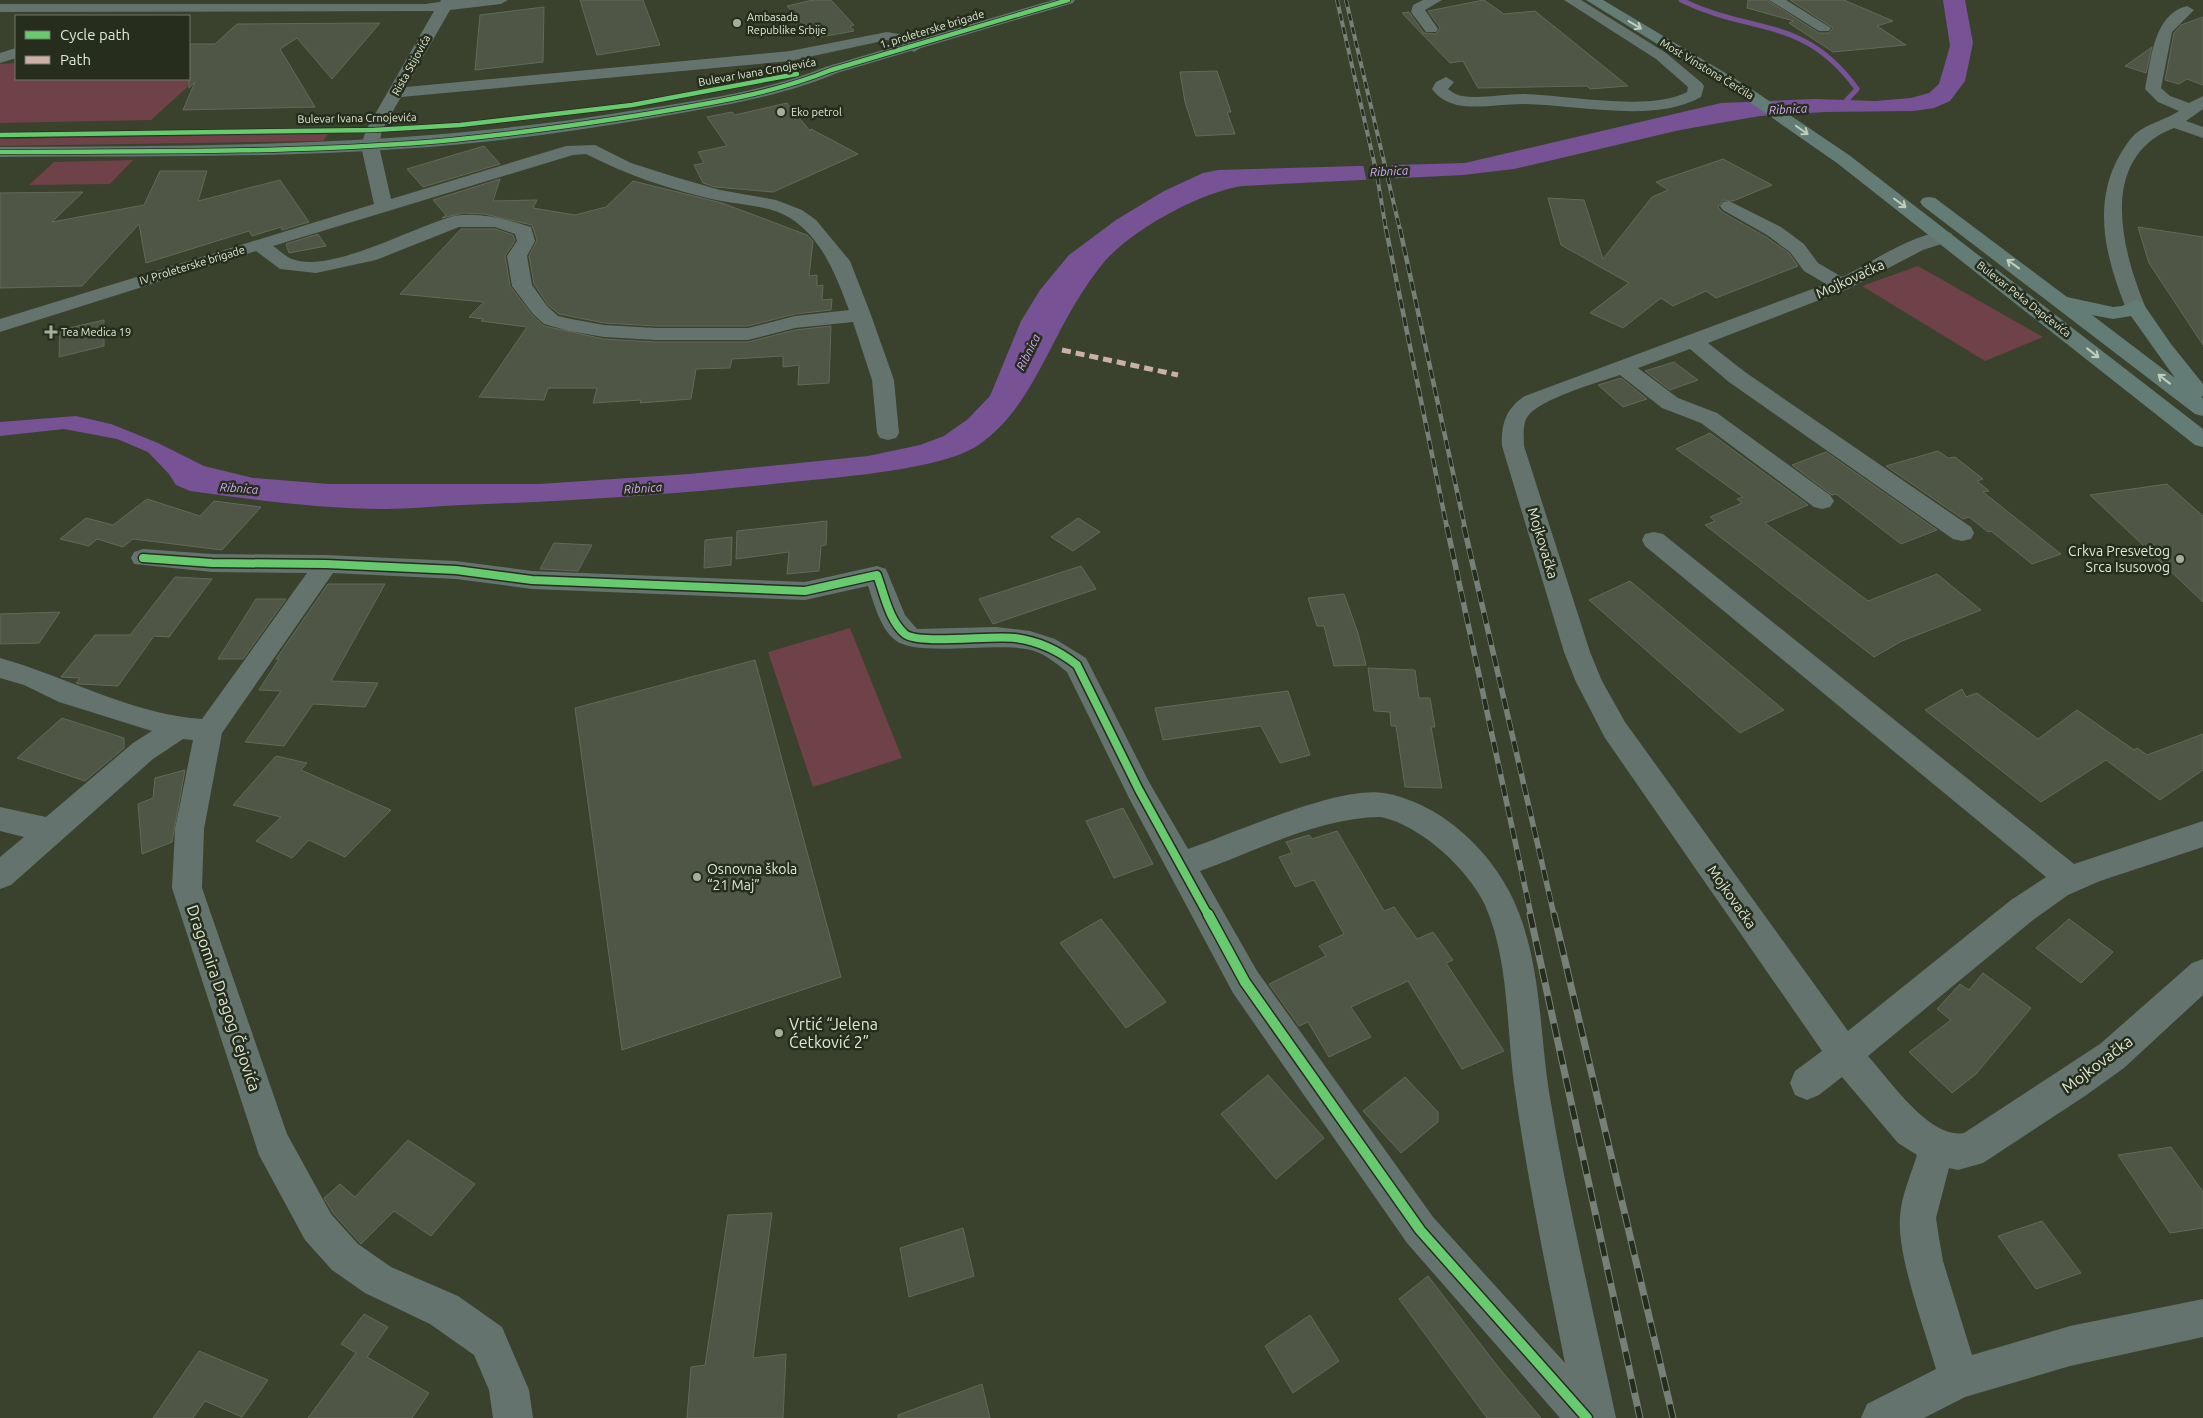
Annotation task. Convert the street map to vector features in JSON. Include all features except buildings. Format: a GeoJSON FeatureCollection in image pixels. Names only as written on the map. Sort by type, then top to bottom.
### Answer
{"type":"FeatureCollection","features":[{"type":"Feature","properties":{"kind":"main road","name":"1. proleterske brigade"},"geometry":{"type":"LineString","coordinates":[[832,70],[1068,0]]}},
{"type":"Feature","properties":{"kind":"main road","name":"Most Vinstona Čerčila"},"geometry":{"type":"LineString","coordinates":[[1593,0],[1855,155]]}},
{"type":"Feature","properties":{"kind":"main road","name":"Most Vinstona Čerčila"},"geometry":{"type":"LineString","coordinates":[[1617,0],[1764,87],[1855,155]]}},
{"type":"Feature","properties":{"kind":"main road","name":"Bulevar Ivana Crnojevića"},"geometry":{"type":"LineString","coordinates":[[0,152],[515,132],[612,119],[767,90],[802,82],[832,70]]}},
{"type":"Feature","properties":{"kind":"main road","name":"Bulevar Ivana Crnojevića"},"geometry":{"type":"LineString","coordinates":[[0,135],[372,138]]}},
{"type":"Feature","properties":{"kind":"main road"},"geometry":{"type":"LineString","coordinates":[[1855,155],[1889,173]]}},
{"type":"Feature","properties":{"kind":"main road","name":"Bulevar Peka Dapčevića"},"geometry":{"type":"LineString","coordinates":[[1855,155],[1944,237],[2203,440]]}},
{"type":"Feature","properties":{"kind":"main road","name":"Bulevar Peka Dapčevića"},"geometry":{"type":"LineString","coordinates":[[1912,190],[2052,293],[2203,408]]}},
{"type":"Feature","properties":{"kind":"main road"},"geometry":{"type":"LineString","coordinates":[[2052,293],[2076,304],[2106,312],[2131,310],[2136,306],[2163,348],[2203,399]]}},
{"type":"Feature","properties":{"kind":"street"},"geometry":{"type":"LineString","coordinates":[[0,8],[73,12],[501,0]]}},
{"type":"Feature","properties":{"kind":"street"},"geometry":{"type":"LineString","coordinates":[[1431,29],[1418,12],[1418,8],[1435,0]]}},
{"type":"Feature","properties":{"kind":"street"},"geometry":{"type":"LineString","coordinates":[[1446,82],[1442,84],[1440,89],[1444,94],[1463,100],[1531,99],[1636,105],[1682,101],[1695,94],[1696,86],[1661,56],[1571,0]]}},
{"type":"Feature","properties":{"kind":"street"},"geometry":{"type":"LineString","coordinates":[[1776,0],[1824,28]]}},
{"type":"Feature","properties":{"kind":"street","name":"Rista Stijovića"},"geometry":{"type":"LineString","coordinates":[[372,138],[446,3]]}},
{"type":"Feature","properties":{"kind":"street"},"geometry":{"type":"LineString","coordinates":[[2187,10],[2165,32],[2153,88],[2164,99],[2191,113],[2203,133]]}},
{"type":"Feature","properties":{"kind":"street","name":"Bulevar Ivana Crnojevića"},"geometry":{"type":"LineString","coordinates":[[395,93],[790,56],[887,36],[900,38],[914,47]]}},
{"type":"Feature","properties":{"kind":"street"},"geometry":{"type":"LineString","coordinates":[[0,58],[15,54]]}},
{"type":"Feature","properties":{"kind":"street"},"geometry":{"type":"LineString","coordinates":[[2136,306],[2121,274],[2113,239],[2113,210],[2117,184],[2123,164],[2139,139],[2155,128],[2191,113]]}},
{"type":"Feature","properties":{"kind":"street"},"geometry":{"type":"LineString","coordinates":[[372,138],[384,206]]}},
{"type":"Feature","properties":{"kind":"street","name":"IV Proleterske brigade"},"geometry":{"type":"LineString","coordinates":[[0,326],[384,206],[572,150],[589,149],[625,168],[718,194],[770,204],[796,214],[826,243],[840,262],[861,315]]}},
{"type":"Feature","properties":{"kind":"street"},"geometry":{"type":"LineString","coordinates":[[1729,206],[1774,231],[1798,248],[1811,267],[1840,285]]}},
{"type":"Feature","properties":{"kind":"street"},"geometry":{"type":"LineString","coordinates":[[259,244],[287,264],[316,266],[369,256],[454,222],[482,220],[512,226],[524,231],[526,241],[518,256],[517,265],[522,286],[540,310],[551,320],[570,325],[604,331],[656,334],[748,334],[795,322],[861,315],[883,380],[888,433]]}},
{"type":"Feature","properties":{"kind":"street","name":"Mojkovačka"},"geometry":{"type":"LineString","coordinates":[[1944,237],[1921,243],[1840,285],[1530,402],[1516,414],[1512,428],[1513,446],[1577,652],[1593,689],[1615,730],[1799,992],[1845,1055],[1911,1131],[1936,1147],[1958,1152],[1970,1150],[2064,1090],[2112,1056],[2203,974]]}},
{"type":"Feature","properties":{"kind":"street"},"geometry":{"type":"LineString","coordinates":[[1694,341],[1737,377],[1962,533]]}},
{"type":"Feature","properties":{"kind":"street"},"geometry":{"type":"LineString","coordinates":[[1622,366],[1670,403],[1709,418],[1822,501]]}},
{"type":"Feature","properties":{"kind":"street"},"geometry":{"type":"LineString","coordinates":[[1654,540],[2071,879]]}},
{"type":"Feature","properties":{"kind":"street"},"geometry":{"type":"LineString","coordinates":[[143,558],[212,563],[326,564],[456,570],[532,580],[805,591],[877,575],[895,620],[904,634],[920,639],[1010,636],[1040,642],[1062,652],[1077,665],[1139,790],[1245,982],[1420,1230],[1587,1418]]}},
{"type":"Feature","properties":{"kind":"street"},"geometry":{"type":"LineString","coordinates":[[0,876],[143,751],[194,729],[326,564]]}},
{"type":"Feature","properties":{"kind":"street"},"geometry":{"type":"LineString","coordinates":[[0,668],[32,676],[69,694],[194,729]]}},
{"type":"Feature","properties":{"kind":"street","name":"Dragomira Dragog Čejovića"},"geometry":{"type":"LineString","coordinates":[[194,729],[188,845],[185,868],[187,888],[272,1142],[318,1228],[345,1257],[378,1280],[444,1310],[488,1341],[509,1390],[513,1418]]}},
{"type":"Feature","properties":{"kind":"street"},"geometry":{"type":"LineString","coordinates":[[1180,865],[1318,815],[1355,806],[1382,805],[1407,811],[1442,834],[1454,843],[1482,873],[1498,900],[1511,936],[1532,1091],[1596,1418]]}},
{"type":"Feature","properties":{"kind":"street"},"geometry":{"type":"LineString","coordinates":[[0,819],[51,831]]}},
{"type":"Feature","properties":{"kind":"street"},"geometry":{"type":"LineString","coordinates":[[1807,1083],[1845,1055],[2014,917],[2071,879],[2099,867],[2179,845],[2203,834]]}},
{"type":"Feature","properties":{"kind":"street"},"geometry":{"type":"LineString","coordinates":[[1936,1147],[1918,1218],[1924,1261],[1959,1379]]}},
{"type":"Feature","properties":{"kind":"street"},"geometry":{"type":"LineString","coordinates":[[1881,1418],[1959,1379],[2070,1346],[2203,1318]]}},
{"type":"Feature","properties":{"kind":"shaded area"},"geometry":{"type":"Polygon","coordinates":[[[15,63],[15,80],[190,80],[190,63],[204,72],[151,120],[0,123],[0,64],[15,63]]]}},
{"type":"Feature","properties":{"kind":"shaded area"},"geometry":{"type":"Polygon","coordinates":[[[328,134],[323,141],[0,146],[0,139],[328,134]]]}},
{"type":"Feature","properties":{"kind":"shaded area"},"geometry":{"type":"Polygon","coordinates":[[[133,160],[110,184],[29,185],[54,162],[133,160]]]}},
{"type":"Feature","properties":{"kind":"shaded area"},"geometry":{"type":"Polygon","coordinates":[[[1918,266],[2043,337],[1985,361],[1862,286],[1918,266]]]}},
{"type":"Feature","properties":{"kind":"shaded area"},"geometry":{"type":"Polygon","coordinates":[[[850,628],[902,758],[813,787],[768,652],[850,628]]]}},
{"type":"Feature","properties":{"kind":"water","name":"Ribnica"},"geometry":{"type":"Polygon","coordinates":[[[1943,0],[1965,0],[1973,43],[1965,81],[1950,101],[1934,108],[1913,111],[1825,112],[1760,116],[1680,130],[1514,169],[1463,175],[1242,186],[1206,196],[1187,204],[1149,225],[1116,250],[1104,262],[1072,309],[1030,387],[1007,419],[993,433],[977,446],[960,454],[915,467],[836,478],[668,493],[404,509],[361,509],[238,498],[190,491],[176,485],[169,474],[148,452],[117,439],[64,429],[0,436],[0,422],[76,416],[111,424],[158,443],[204,466],[253,478],[329,484],[539,484],[689,474],[868,456],[920,445],[944,436],[968,419],[990,396],[1021,321],[1040,290],[1069,255],[1116,220],[1164,191],[1203,173],[1218,170],[1465,163],[1721,103],[1815,99],[1875,101],[1911,98],[1929,93],[1939,84],[1950,46],[1943,0]]]}},
{"type":"Feature","properties":{"kind":"pier"},"geometry":{"type":"Polygon","coordinates":[[[1391,163],[1395,182],[1367,183],[1363,164],[1391,163]]]}},
{"type":"Feature","properties":{"kind":"waterway"},"geometry":{"type":"LineString","coordinates":[[1681,0],[1707,11],[1776,30],[1797,38],[1817,49],[1837,65],[1857,89],[1846,101],[1846,107]]}},
{"type":"Feature","properties":{"kind":"railway"},"geometry":{"type":"LineString","coordinates":[[1337,0],[1377,175],[1386,230]]}},
{"type":"Feature","properties":{"kind":"railway"},"geometry":{"type":"LineString","coordinates":[[1346,0],[1400,230]]}},
{"type":"Feature","properties":{"kind":"railway"},"geometry":{"type":"LineString","coordinates":[[1386,229],[1447,528]]}},
{"type":"Feature","properties":{"kind":"railway"},"geometry":{"type":"LineString","coordinates":[[1400,229],[1465,528]]}},
{"type":"Feature","properties":{"kind":"railway"},"geometry":{"type":"LineString","coordinates":[[1447,527],[1531,915]]}},
{"type":"Feature","properties":{"kind":"railway"},"geometry":{"type":"LineString","coordinates":[[1464,527],[1554,915]]}},
{"type":"Feature","properties":{"kind":"railway"},"geometry":{"type":"LineString","coordinates":[[1530,914],[1640,1418]]}},
{"type":"Feature","properties":{"kind":"railway"},"geometry":{"type":"LineString","coordinates":[[1554,914],[1673,1418]]}},
{"type":"Feature","properties":{"kind":"marked path"},"geometry":{"type":"LineString","coordinates":[[1062,350],[1178,375]]}},
{"type":"Feature","properties":{"kind":"cycle path"},"geometry":{"type":"LineString","coordinates":[[0,152],[201,151],[351,147],[452,140],[603,121],[653,113],[802,82],[831,70],[1068,0]]}},
{"type":"Feature","properties":{"kind":"cycle path"},"geometry":{"type":"LineString","coordinates":[[0,135],[374,130],[460,125],[632,105],[797,74]]}},
{"type":"Feature","properties":{"kind":"cycle path"},"geometry":{"type":"LineString","coordinates":[[143,558],[212,563],[326,564],[456,570],[532,580],[805,591],[877,575],[896,623],[905,634],[913,638],[1013,638],[1030,640],[1062,653],[1077,665],[1139,790],[1245,982],[1420,1230],[1587,1418]]}},
{"type":"Feature","properties":{"kind":"place","name":"Ambasada Republike Srbije"},"geometry":{"type":"Point","coordinates":[737,23]}},
{"type":"Feature","properties":{"kind":"place","name":"Eko petrol"},"geometry":{"type":"Point","coordinates":[781,112]}},
{"type":"Feature","properties":{"kind":"place","name":"Tea Medica 19"},"geometry":{"type":"Point","coordinates":[51,332]}},
{"type":"Feature","properties":{"kind":"place","name":"Crkva Presvetog Srca Isusovog"},"geometry":{"type":"Point","coordinates":[2180,559]}},
{"type":"Feature","properties":{"kind":"place","name":"Osnovna škola “21 Maj”"},"geometry":{"type":"Point","coordinates":[697,877]}},
{"type":"Feature","properties":{"kind":"place","name":"Vrtić “Jelena Ćetković 2”"},"geometry":{"type":"Point","coordinates":[779,1033]}}]}
